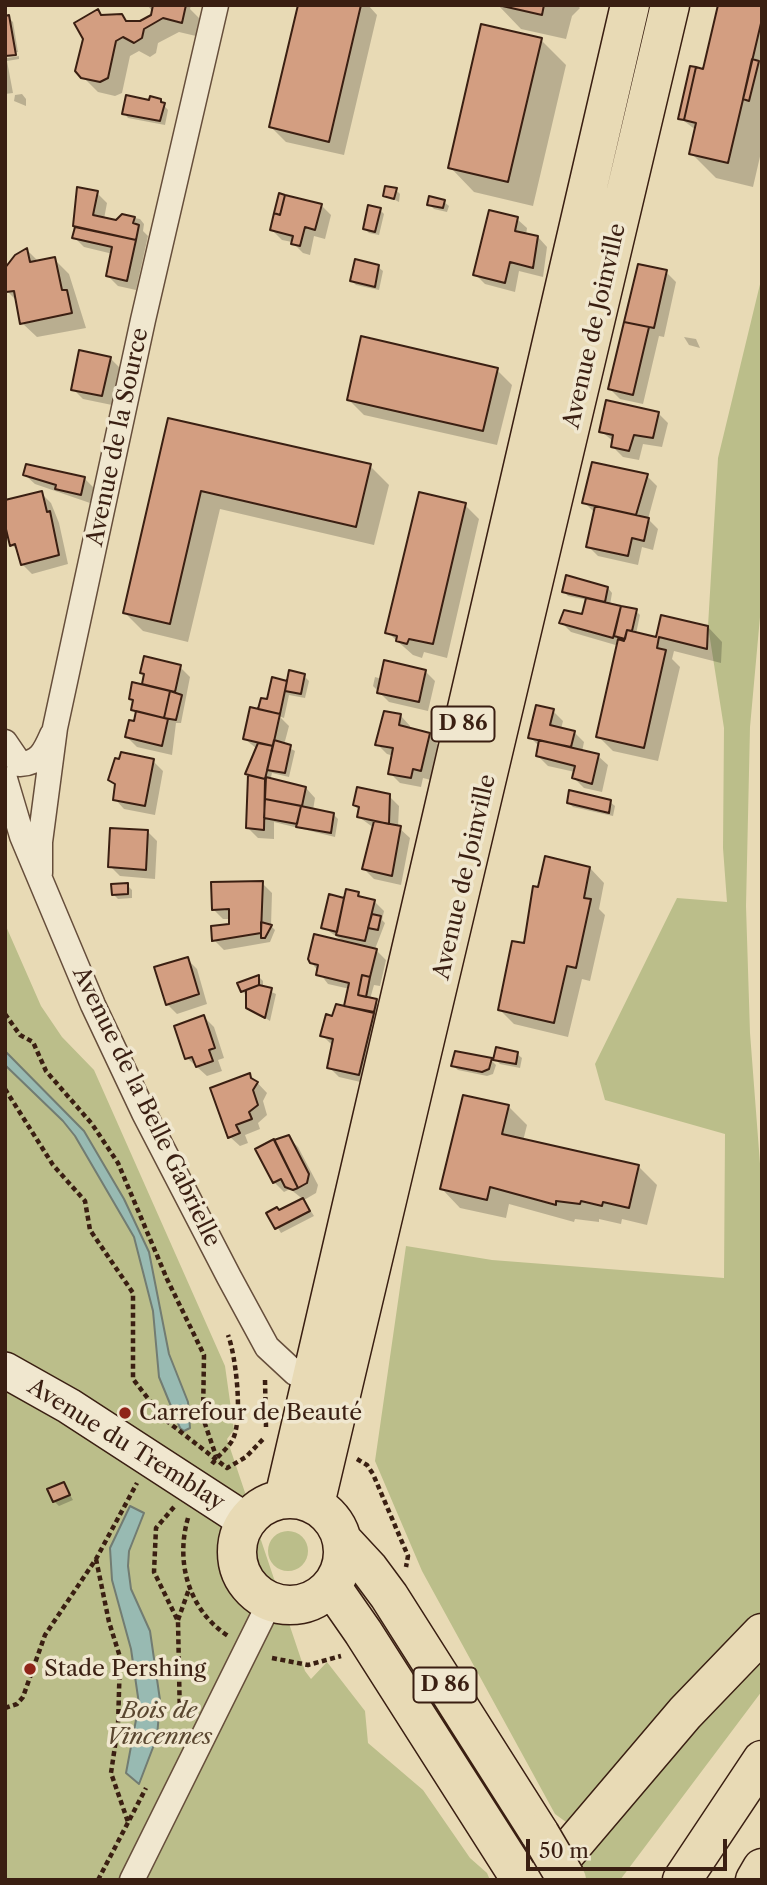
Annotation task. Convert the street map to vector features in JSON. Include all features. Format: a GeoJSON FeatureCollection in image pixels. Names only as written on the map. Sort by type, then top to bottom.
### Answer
{"type":"FeatureCollection","features":[{"type":"Feature","properties":{"kind":"main road","name":"Avenue de Joinville"},"geometry":{"type":"LineString","coordinates":[[300,1501],[630,5]]}},
{"type":"Feature","properties":{"kind":"main road","name":"Avenue de Joinville"},"geometry":{"type":"LineString","coordinates":[[327,1385],[670,5]]}},
{"type":"Feature","properties":{"kind":"main road","name":"Avenue du Tremblay"},"geometry":{"type":"LineString","coordinates":[[5,1370],[69,1406],[246,1521]]}},
{"type":"Feature","properties":{"kind":"main road"},"geometry":{"type":"LineString","coordinates":[[300,1501],[332,1520],[343,1541],[339,1573],[331,1586],[309,1602],[296,1605],[270,1602],[245,1582],[238,1567],[237,1543],[246,1521],[256,1509],[300,1501]]}},
{"type":"Feature","properties":{"kind":"main road","name":"D 86"},"geometry":{"type":"LineString","coordinates":[[343,1541],[389,1596],[568,1880]]}},
{"type":"Feature","properties":{"kind":"main road","name":"D 86"},"geometry":{"type":"LineString","coordinates":[[331,1586],[525,1875]]}},
{"type":"Feature","properties":{"kind":"main road"},"geometry":{"type":"LineString","coordinates":[[525,1875],[762,1633]]}},
{"type":"Feature","properties":{"kind":"main road"},"geometry":{"type":"LineString","coordinates":[[682,1880],[762,1759]]}},
{"type":"Feature","properties":{"kind":"main road"},"geometry":{"type":"LineString","coordinates":[[755,1880],[762,1868]]}},
{"type":"Feature","properties":{"kind":"street","name":"Avenue de la Source"},"geometry":{"type":"LineString","coordinates":[[40,873],[40,842],[55,728],[143,320],[216,5]]}},
{"type":"Feature","properties":{"kind":"street"},"geometry":{"type":"LineString","coordinates":[[5,743],[20,764],[27,763],[43,753],[55,728]]}},
{"type":"Feature","properties":{"kind":"street","name":"Avenue de la Belle Gabrielle"},"geometry":{"type":"LineString","coordinates":[[5,779],[22,836],[40,873],[93,1005],[144,1113],[235,1289],[267,1347],[295,1373],[327,1385]]}},
{"type":"Feature","properties":{"kind":"street"},"geometry":{"type":"LineString","coordinates":[[132,1880],[270,1602]]}},
{"type":"Feature","properties":{"kind":"path"},"geometry":{"type":"LineString","coordinates":[[5,1014],[20,1035],[33,1042],[46,1071],[92,1124],[118,1163],[167,1279],[204,1355],[203,1418],[216,1458]]}},
{"type":"Feature","properties":{"kind":"path"},"geometry":{"type":"LineString","coordinates":[[5,1088],[53,1165],[85,1200],[90,1230],[133,1293],[133,1379],[163,1418],[227,1468],[246,1457],[266,1435],[265,1375]]}},
{"type":"Feature","properties":{"kind":"path"},"geometry":{"type":"LineString","coordinates":[[266,1435],[276,1438]]}},
{"type":"Feature","properties":{"kind":"path"},"geometry":{"type":"LineString","coordinates":[[5,1708],[18,1704],[23,1697],[45,1635],[96,1559],[152,1460]]}},
{"type":"Feature","properties":{"kind":"path"},"geometry":{"type":"LineString","coordinates":[[362,1461],[373,1474],[408,1556],[407,1567]]}},
{"type":"Feature","properties":{"kind":"path"},"geometry":{"type":"LineString","coordinates":[[190,1514],[184,1550],[189,1588],[200,1611],[229,1636]]}},
{"type":"Feature","properties":{"kind":"path"},"geometry":{"type":"LineString","coordinates":[[156,1528],[154,1572],[178,1621]]}},
{"type":"Feature","properties":{"kind":"path"},"geometry":{"type":"LineString","coordinates":[[96,1559],[109,1622],[120,1657],[118,1726],[111,1773],[128,1822]]}},
{"type":"Feature","properties":{"kind":"path"},"geometry":{"type":"LineString","coordinates":[[176,1730],[182,1718],[177,1665],[178,1621],[189,1588]]}},
{"type":"Feature","properties":{"kind":"path"},"geometry":{"type":"LineString","coordinates":[[272,1658],[308,1665],[341,1656],[350,1650]]}},
{"type":"Feature","properties":{"kind":"path"},"geometry":{"type":"LineString","coordinates":[[98,1880],[152,1776]]}},
{"type":"Feature","properties":{"kind":"green space"},"geometry":{"type":"Polygon","coordinates":[[[762,276],[762,595],[750,727],[746,906],[750,1033],[762,1190],[762,1614],[674,1700],[566,1822],[555,1814],[422,1571],[375,1461],[406,1246],[492,1260],[724,1278],[725,1134],[605,1100],[595,1064],[677,898],[727,902],[723,848],[724,728],[708,626],[718,458],[762,276]]]}},
{"type":"Feature","properties":{"kind":"green space","name":"Bois de Vincennes"},"geometry":{"type":"Polygon","coordinates":[[[5,924],[41,1006],[62,1037],[94,1070],[225,1366],[234,1430],[227,1439],[305,1671],[311,1679],[327,1662],[365,1711],[368,1743],[423,1790],[470,1858],[487,1873],[490,1880],[5,1880],[5,924]]]}},
{"type":"Feature","properties":{"kind":"green space"},"geometry":{"type":"Polygon","coordinates":[[[288,1531],[296,1532],[302,1537],[307,1543],[307,1559],[302,1565],[296,1570],[288,1571],[280,1570],[274,1565],[269,1559],[268,1551],[269,1543],[274,1537],[280,1532],[288,1531]]]}},
{"type":"Feature","properties":{"kind":"green space"},"geometry":{"type":"Polygon","coordinates":[[[762,1653],[762,1691],[620,1880],[567,1880],[762,1653]]]}},
{"type":"Feature","properties":{"kind":"water"},"geometry":{"type":"Polygon","coordinates":[[[5,1051],[84,1131],[124,1199],[149,1252],[169,1354],[188,1402],[190,1428],[184,1431],[180,1428],[159,1377],[153,1311],[134,1237],[75,1136],[5,1065],[5,1051]]]}},
{"type":"Feature","properties":{"kind":"water"},"geometry":{"type":"Polygon","coordinates":[[[130,1506],[144,1513],[129,1551],[128,1566],[131,1589],[150,1631],[160,1700],[157,1737],[139,1784],[126,1773],[139,1704],[131,1649],[112,1580],[110,1548],[130,1506]]]}},
{"type":"Feature","properties":{"kind":"building"},"geometry":{"type":"Polygon","coordinates":[[[153,5],[186,5],[182,23],[163,18],[144,29],[142,38],[134,43],[123,37],[116,41],[108,78],[100,82],[81,78],[75,71],[83,39],[74,23],[98,9],[101,15],[122,14],[126,21],[140,21],[151,15],[153,5]]]}},
{"type":"Feature","properties":{"kind":"building"},"geometry":{"type":"Polygon","coordinates":[[[298,5],[361,5],[329,142],[269,127],[298,5]]]}},
{"type":"Feature","properties":{"kind":"building"},"geometry":{"type":"Polygon","coordinates":[[[498,5],[544,5],[542,15],[498,5]]]}},
{"type":"Feature","properties":{"kind":"building"},"geometry":{"type":"Polygon","coordinates":[[[718,5],[762,5],[762,19],[728,163],[689,154],[696,123],[684,120],[696,67],[703,69],[718,5]]]}},
{"type":"Feature","properties":{"kind":"building"},"geometry":{"type":"Polygon","coordinates":[[[9,15],[16,55],[5,56],[5,16],[9,15]]]}},
{"type":"Feature","properties":{"kind":"building"},"geometry":{"type":"Polygon","coordinates":[[[481,24],[542,38],[508,182],[448,168],[481,24]]]}},
{"type":"Feature","properties":{"kind":"building"},"geometry":{"type":"Polygon","coordinates":[[[752,59],[759,61],[749,101],[743,99],[752,59]]]}},
{"type":"Feature","properties":{"kind":"building"},"geometry":{"type":"Polygon","coordinates":[[[690,66],[696,67],[684,120],[678,119],[690,66]]]}},
{"type":"Feature","properties":{"kind":"building"},"geometry":{"type":"Polygon","coordinates":[[[126,95],[149,100],[150,96],[161,99],[161,102],[165,103],[160,121],[122,114],[126,95]]]}},
{"type":"Feature","properties":{"kind":"building"},"geometry":{"type":"Polygon","coordinates":[[[385,186],[397,188],[394,199],[383,196],[385,186]]]}},
{"type":"Feature","properties":{"kind":"building"},"geometry":{"type":"Polygon","coordinates":[[[77,187],[98,191],[93,215],[116,220],[122,214],[135,217],[133,223],[139,225],[136,240],[73,226],[77,187]]]}},
{"type":"Feature","properties":{"kind":"building"},"geometry":{"type":"Polygon","coordinates":[[[279,193],[285,195],[280,215],[274,213],[279,193]]]}},
{"type":"Feature","properties":{"kind":"building"},"geometry":{"type":"Polygon","coordinates":[[[285,195],[322,204],[315,230],[305,227],[300,246],[291,244],[293,236],[270,230],[274,213],[280,215],[285,195]]]}},
{"type":"Feature","properties":{"kind":"building"},"geometry":{"type":"Polygon","coordinates":[[[429,196],[445,200],[443,208],[427,205],[429,196]]]}},
{"type":"Feature","properties":{"kind":"building"},"geometry":{"type":"Polygon","coordinates":[[[368,205],[381,208],[375,232],[363,229],[368,205]]]}},
{"type":"Feature","properties":{"kind":"building"},"geometry":{"type":"Polygon","coordinates":[[[489,210],[518,217],[515,231],[538,236],[533,268],[510,262],[505,283],[473,275],[489,210]]]}},
{"type":"Feature","properties":{"kind":"building"},"geometry":{"type":"Polygon","coordinates":[[[75,227],[136,240],[127,281],[106,276],[112,247],[72,238],[75,227]]]}},
{"type":"Feature","properties":{"kind":"building"},"geometry":{"type":"Polygon","coordinates":[[[27,248],[30,262],[55,257],[62,290],[67,290],[72,313],[20,324],[14,291],[6,292],[5,268],[15,255],[27,248]]]}},
{"type":"Feature","properties":{"kind":"building"},"geometry":{"type":"Polygon","coordinates":[[[355,259],[379,265],[375,287],[350,281],[355,259]]]}},
{"type":"Feature","properties":{"kind":"building"},"geometry":{"type":"Polygon","coordinates":[[[638,264],[667,270],[654,328],[624,322],[638,264]]]}},
{"type":"Feature","properties":{"kind":"building"},"geometry":{"type":"Polygon","coordinates":[[[624,322],[649,327],[633,395],[608,389],[624,322]]]}},
{"type":"Feature","properties":{"kind":"building"},"geometry":{"type":"Polygon","coordinates":[[[361,336],[498,368],[483,431],[347,400],[361,336]]]}},
{"type":"Feature","properties":{"kind":"building"},"geometry":{"type":"Polygon","coordinates":[[[79,350],[111,357],[102,396],[71,390],[79,350]]]}},
{"type":"Feature","properties":{"kind":"building"},"geometry":{"type":"Polygon","coordinates":[[[606,400],[659,412],[653,438],[634,435],[629,451],[611,447],[613,435],[599,432],[606,400]]]}},
{"type":"Feature","properties":{"kind":"building"},"geometry":{"type":"Polygon","coordinates":[[[168,418],[371,464],[356,527],[201,491],[170,624],[123,613],[168,418]]]}},
{"type":"Feature","properties":{"kind":"building"},"geometry":{"type":"Polygon","coordinates":[[[592,462],[648,474],[636,515],[582,503],[592,462]]]}},
{"type":"Feature","properties":{"kind":"building"},"geometry":{"type":"Polygon","coordinates":[[[26,464],[85,477],[81,495],[55,489],[56,485],[23,475],[26,464]]]}},
{"type":"Feature","properties":{"kind":"building"},"geometry":{"type":"Polygon","coordinates":[[[42,491],[47,512],[50,511],[59,555],[21,565],[15,544],[10,546],[5,525],[5,500],[42,491]]]}},
{"type":"Feature","properties":{"kind":"building"},"geometry":{"type":"Polygon","coordinates":[[[419,492],[466,503],[433,644],[409,639],[407,644],[396,641],[397,636],[385,633],[419,492]]]}},
{"type":"Feature","properties":{"kind":"building"},"geometry":{"type":"Polygon","coordinates":[[[595,506],[649,518],[644,541],[632,538],[628,556],[586,547],[595,506]]]}},
{"type":"Feature","properties":{"kind":"building"},"geometry":{"type":"Polygon","coordinates":[[[566,575],[608,587],[605,602],[562,592],[566,575]]]}},
{"type":"Feature","properties":{"kind":"building"},"geometry":{"type":"Polygon","coordinates":[[[586,598],[621,606],[613,638],[559,623],[564,610],[582,614],[586,598]]]}},
{"type":"Feature","properties":{"kind":"building"},"geometry":{"type":"Polygon","coordinates":[[[621,606],[637,609],[632,631],[627,630],[625,639],[614,636],[621,606]]]}},
{"type":"Feature","properties":{"kind":"building"},"geometry":{"type":"Polygon","coordinates":[[[661,615],[708,626],[707,649],[659,637],[657,648],[666,650],[644,748],[596,737],[618,639],[624,641],[627,630],[656,637],[661,615]]]}},
{"type":"Feature","properties":{"kind":"building"},"geometry":{"type":"Polygon","coordinates":[[[144,656],[181,665],[175,692],[142,684],[144,674],[140,673],[144,656]]]}},
{"type":"Feature","properties":{"kind":"building"},"geometry":{"type":"Polygon","coordinates":[[[384,660],[426,670],[419,702],[377,693],[384,660]]]}},
{"type":"Feature","properties":{"kind":"building"},"geometry":{"type":"Polygon","coordinates":[[[289,670],[305,674],[301,694],[285,691],[289,670]]]}},
{"type":"Feature","properties":{"kind":"building"},"geometry":{"type":"Polygon","coordinates":[[[272,677],[287,681],[280,714],[258,709],[261,698],[267,699],[272,677]]]}},
{"type":"Feature","properties":{"kind":"building"},"geometry":{"type":"Polygon","coordinates":[[[132,682],[170,691],[164,718],[131,710],[133,700],[129,699],[132,682]]]}},
{"type":"Feature","properties":{"kind":"building"},"geometry":{"type":"Polygon","coordinates":[[[170,691],[182,695],[176,720],[164,718],[170,691]]]}},
{"type":"Feature","properties":{"kind":"building"},"geometry":{"type":"Polygon","coordinates":[[[536,705],[554,709],[550,725],[575,731],[571,747],[528,738],[536,705]]]}},
{"type":"Feature","properties":{"kind":"building"},"geometry":{"type":"Polygon","coordinates":[[[250,707],[280,714],[273,746],[243,739],[250,707]]]}},
{"type":"Feature","properties":{"kind":"building"},"geometry":{"type":"Polygon","coordinates":[[[136,711],[168,719],[162,746],[125,737],[129,720],[134,721],[136,711]]]}},
{"type":"Feature","properties":{"kind":"building"},"geometry":{"type":"Polygon","coordinates":[[[384,711],[401,714],[399,725],[430,733],[421,771],[413,769],[411,778],[388,774],[393,748],[375,745],[384,711]]]}},
{"type":"Feature","properties":{"kind":"building"},"geometry":{"type":"Polygon","coordinates":[[[274,740],[291,745],[285,773],[267,770],[274,740]]]}},
{"type":"Feature","properties":{"kind":"building"},"geometry":{"type":"Polygon","coordinates":[[[539,740],[599,754],[592,784],[572,778],[575,766],[536,756],[539,740]]]}},
{"type":"Feature","properties":{"kind":"building"},"geometry":{"type":"Polygon","coordinates":[[[258,743],[273,746],[265,779],[245,774],[258,743]]]}},
{"type":"Feature","properties":{"kind":"building"},"geometry":{"type":"Polygon","coordinates":[[[121,752],[154,759],[145,806],[113,800],[115,784],[108,780],[115,758],[119,759],[121,752]]]}},
{"type":"Feature","properties":{"kind":"building"},"geometry":{"type":"Polygon","coordinates":[[[248,775],[265,779],[264,830],[246,828],[248,775]]]}},
{"type":"Feature","properties":{"kind":"building"},"geometry":{"type":"Polygon","coordinates":[[[266,777],[306,787],[302,806],[265,799],[266,777]]]}},
{"type":"Feature","properties":{"kind":"building"},"geometry":{"type":"Polygon","coordinates":[[[357,787],[390,794],[389,824],[357,817],[359,807],[353,805],[357,787]]]}},
{"type":"Feature","properties":{"kind":"building"},"geometry":{"type":"Polygon","coordinates":[[[569,790],[611,800],[609,813],[567,803],[569,790]]]}},
{"type":"Feature","properties":{"kind":"building"},"geometry":{"type":"Polygon","coordinates":[[[265,799],[301,806],[297,824],[264,818],[265,799]]]}},
{"type":"Feature","properties":{"kind":"building"},"geometry":{"type":"Polygon","coordinates":[[[301,806],[334,813],[331,833],[296,827],[301,806]]]}},
{"type":"Feature","properties":{"kind":"building"},"geometry":{"type":"Polygon","coordinates":[[[374,821],[401,826],[392,876],[362,869],[374,821]]]}},
{"type":"Feature","properties":{"kind":"building"},"geometry":{"type":"Polygon","coordinates":[[[110,828],[148,830],[146,870],[108,867],[110,828]]]}},
{"type":"Feature","properties":{"kind":"building"},"geometry":{"type":"Polygon","coordinates":[[[545,856],[590,867],[584,898],[591,899],[576,968],[567,966],[554,1023],[498,1010],[512,941],[524,943],[533,886],[538,887],[545,856]]]}},
{"type":"Feature","properties":{"kind":"building"},"geometry":{"type":"Polygon","coordinates":[[[263,881],[261,933],[212,941],[211,926],[229,924],[229,909],[212,910],[211,882],[263,881]]]}},
{"type":"Feature","properties":{"kind":"building"},"geometry":{"type":"Polygon","coordinates":[[[128,883],[128,894],[112,895],[111,884],[128,883]]]}},
{"type":"Feature","properties":{"kind":"building"},"geometry":{"type":"Polygon","coordinates":[[[346,889],[359,892],[358,896],[375,900],[365,941],[336,935],[346,889]]]}},
{"type":"Feature","properties":{"kind":"building"},"geometry":{"type":"Polygon","coordinates":[[[329,894],[344,898],[337,932],[321,928],[329,894]]]}},
{"type":"Feature","properties":{"kind":"building"},"geometry":{"type":"Polygon","coordinates":[[[372,914],[381,916],[378,930],[368,928],[372,914]]]}},
{"type":"Feature","properties":{"kind":"building"},"geometry":{"type":"Polygon","coordinates":[[[261,922],[272,925],[265,938],[261,938],[261,922]]]}},
{"type":"Feature","properties":{"kind":"building"},"geometry":{"type":"Polygon","coordinates":[[[314,934],[377,949],[370,977],[362,975],[358,995],[377,999],[374,1012],[344,1006],[349,983],[316,975],[318,965],[310,963],[308,959],[314,934]]]}},
{"type":"Feature","properties":{"kind":"building"},"geometry":{"type":"Polygon","coordinates":[[[188,957],[199,994],[166,1005],[154,967],[188,957]]]}},
{"type":"Feature","properties":{"kind":"building"},"geometry":{"type":"Polygon","coordinates":[[[259,975],[259,985],[241,992],[237,983],[259,975]]]}},
{"type":"Feature","properties":{"kind":"building"},"geometry":{"type":"Polygon","coordinates":[[[362,975],[370,977],[366,997],[358,995],[362,975]]]}},
{"type":"Feature","properties":{"kind":"building"},"geometry":{"type":"Polygon","coordinates":[[[259,985],[272,988],[265,1018],[246,1008],[246,990],[259,985]]]}},
{"type":"Feature","properties":{"kind":"building"},"geometry":{"type":"Polygon","coordinates":[[[336,1004],[374,1013],[359,1075],[327,1068],[333,1039],[320,1036],[326,1014],[332,1016],[336,1004]]]}},
{"type":"Feature","properties":{"kind":"building"},"geometry":{"type":"Polygon","coordinates":[[[204,1015],[215,1048],[209,1050],[213,1061],[196,1067],[192,1057],[185,1059],[174,1026],[204,1015]]]}},
{"type":"Feature","properties":{"kind":"building"},"geometry":{"type":"Polygon","coordinates":[[[496,1047],[518,1052],[516,1064],[493,1060],[496,1047]]]}},
{"type":"Feature","properties":{"kind":"building"},"geometry":{"type":"Polygon","coordinates":[[[455,1051],[492,1058],[489,1069],[482,1072],[451,1066],[455,1051]]]}},
{"type":"Feature","properties":{"kind":"building"},"geometry":{"type":"Polygon","coordinates":[[[250,1073],[251,1078],[258,1082],[253,1090],[258,1105],[249,1112],[252,1119],[236,1125],[240,1133],[228,1138],[210,1088],[250,1073]]]}},
{"type":"Feature","properties":{"kind":"building"},"geometry":{"type":"Polygon","coordinates":[[[463,1095],[509,1105],[502,1134],[639,1165],[629,1208],[603,1202],[602,1206],[581,1201],[580,1204],[556,1201],[556,1205],[490,1187],[487,1200],[440,1189],[463,1095]]]}},
{"type":"Feature","properties":{"kind":"building"},"geometry":{"type":"Polygon","coordinates":[[[289,1135],[309,1174],[307,1183],[298,1188],[274,1140],[289,1135]]]}},
{"type":"Feature","properties":{"kind":"building"},"geometry":{"type":"Polygon","coordinates":[[[274,1139],[298,1188],[293,1190],[285,1187],[281,1179],[273,1183],[255,1149],[274,1139]]]}},
{"type":"Feature","properties":{"kind":"building"},"geometry":{"type":"Polygon","coordinates":[[[303,1198],[310,1211],[275,1229],[266,1213],[277,1207],[279,1210],[303,1198]]]}},
{"type":"Feature","properties":{"kind":"building"},"geometry":{"type":"Polygon","coordinates":[[[64,1482],[70,1495],[53,1502],[47,1489],[64,1482]]]}},
{"type":"Feature","properties":{"kind":"place","name":"Carrefour de Beauté"},"geometry":{"type":"Point","coordinates":[125,1413]}},
{"type":"Feature","properties":{"kind":"place","name":"Stade Pershing"},"geometry":{"type":"Point","coordinates":[30,1669]}}]}
